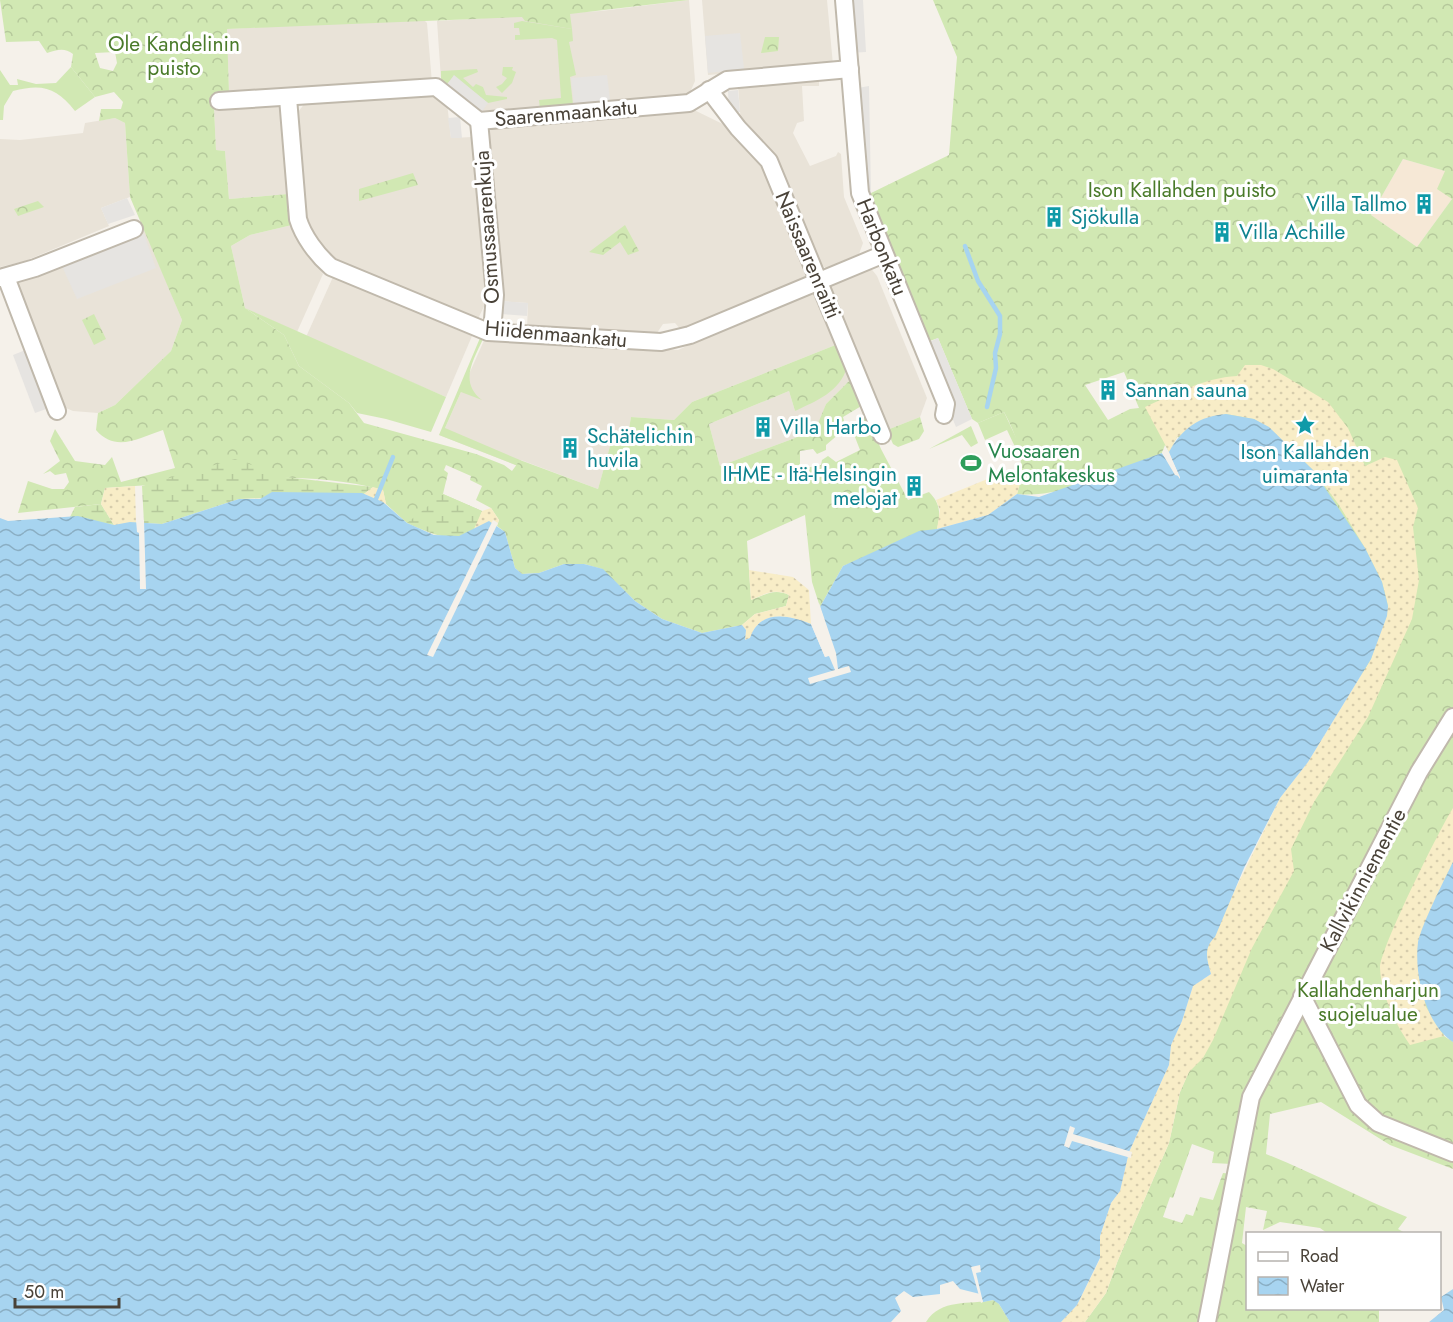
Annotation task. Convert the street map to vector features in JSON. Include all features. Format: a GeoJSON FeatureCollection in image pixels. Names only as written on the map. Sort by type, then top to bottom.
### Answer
{"type":"FeatureCollection","features":[{"type":"Feature","properties":{"kind":"street","name":"Harbonkatu"},"geometry":{"type":"LineString","coordinates":[[844,0],[860,193],[946,404],[944,415]]}},
{"type":"Feature","properties":{"kind":"street","name":"Saarenmaankatu"},"geometry":{"type":"LineString","coordinates":[[219,101],[436,87],[478,121],[689,103],[727,80],[850,69]]}},
{"type":"Feature","properties":{"kind":"street","name":"Naissaarenraitti"},"geometry":{"type":"LineString","coordinates":[[709,90],[738,128],[769,161],[882,435]]}},
{"type":"Feature","properties":{"kind":"street","name":"Hiidenmaankatu"},"geometry":{"type":"LineString","coordinates":[[288,98],[298,219],[301,228],[324,261],[331,267],[492,332],[671,341],[884,254]]}},
{"type":"Feature","properties":{"kind":"street","name":"Osmussaarenkuja"},"geometry":{"type":"LineString","coordinates":[[478,121],[495,295],[492,332]]}},
{"type":"Feature","properties":{"kind":"street"},"geometry":{"type":"LineString","coordinates":[[57,411],[3,277],[134,229]]}},
{"type":"Feature","properties":{"kind":"street","name":"Kallvikinniementie"},"geometry":{"type":"LineString","coordinates":[[1207,1322],[1248,1104],[1419,772],[1453,717]]}},
{"type":"Feature","properties":{"kind":"street"},"geometry":{"type":"LineString","coordinates":[[1302,996],[1311,1009],[1358,1105],[1378,1123],[1453,1153]]}},
{"type":"Feature","properties":{"kind":"shaded area"},"geometry":{"type":"Polygon","coordinates":[[[689,0],[695,81],[688,97],[480,111],[441,79],[437,21],[601,11],[689,0]]]}},
{"type":"Feature","properties":{"kind":"shaded area"},"geometry":{"type":"Polygon","coordinates":[[[702,0],[827,0],[833,65],[708,75],[702,0]]]}},
{"type":"Feature","properties":{"kind":"shaded area"},"geometry":{"type":"Polygon","coordinates":[[[844,0],[863,0],[866,52],[848,53],[844,0]]]}},
{"type":"Feature","properties":{"kind":"shaded area"},"geometry":{"type":"Polygon","coordinates":[[[423,19],[427,23],[432,83],[229,92],[227,29],[423,19]]]}},
{"type":"Feature","properties":{"kind":"shaded area"},"geometry":{"type":"Polygon","coordinates":[[[740,33],[744,69],[708,73],[705,36],[740,33]]]}},
{"type":"Feature","properties":{"kind":"shaded area"},"geometry":{"type":"Polygon","coordinates":[[[454,75],[488,103],[481,113],[446,86],[454,75]]]}},
{"type":"Feature","properties":{"kind":"shaded area"},"geometry":{"type":"Polygon","coordinates":[[[607,75],[610,100],[574,104],[571,78],[607,75]]]}},
{"type":"Feature","properties":{"kind":"shaded area"},"geometry":{"type":"Polygon","coordinates":[[[819,78],[819,86],[802,86],[804,121],[797,123],[793,133],[810,166],[836,156],[838,152],[841,154],[844,197],[863,243],[859,254],[826,268],[818,263],[741,124],[738,85],[819,78]]]}},
{"type":"Feature","properties":{"kind":"shaded area"},"geometry":{"type":"Polygon","coordinates":[[[869,86],[871,193],[867,195],[858,88],[869,86]]]}},
{"type":"Feature","properties":{"kind":"shaded area"},"geometry":{"type":"Polygon","coordinates":[[[738,90],[740,112],[729,112],[728,91],[738,90]]]}},
{"type":"Feature","properties":{"kind":"shaded area"},"geometry":{"type":"Polygon","coordinates":[[[434,93],[447,103],[451,138],[472,137],[487,300],[477,321],[329,262],[304,226],[295,116],[305,103],[434,93]]]}},
{"type":"Feature","properties":{"kind":"shaded area"},"geometry":{"type":"Polygon","coordinates":[[[279,103],[288,194],[229,199],[225,151],[216,150],[214,108],[279,103]]]}},
{"type":"Feature","properties":{"kind":"shaded area"},"geometry":{"type":"Polygon","coordinates":[[[690,108],[735,130],[760,158],[808,271],[803,281],[682,331],[675,323],[663,324],[655,336],[527,329],[528,303],[498,301],[485,138],[489,132],[496,125],[690,108]]]}},
{"type":"Feature","properties":{"kind":"shaded area"},"geometry":{"type":"Polygon","coordinates":[[[460,117],[462,138],[451,138],[448,118],[460,117]]]}},
{"type":"Feature","properties":{"kind":"shaded area"},"geometry":{"type":"Polygon","coordinates":[[[115,118],[125,123],[130,197],[101,208],[109,226],[25,261],[0,267],[0,139],[20,140],[83,133],[85,123],[115,118]]]}},
{"type":"Feature","properties":{"kind":"shaded area"},"geometry":{"type":"Polygon","coordinates":[[[1403,159],[1445,171],[1452,199],[1417,247],[1371,215],[1403,159]]]}},
{"type":"Feature","properties":{"kind":"shaded area"},"geometry":{"type":"Polygon","coordinates":[[[127,198],[135,215],[108,224],[101,208],[127,198]]]}},
{"type":"Feature","properties":{"kind":"shaded area"},"geometry":{"type":"Polygon","coordinates":[[[292,225],[323,274],[297,332],[245,308],[231,246],[250,235],[292,225]]]}},
{"type":"Feature","properties":{"kind":"shaded area"},"geometry":{"type":"Polygon","coordinates":[[[145,230],[182,320],[171,351],[115,405],[98,413],[73,411],[59,405],[16,279],[145,230]]]}},
{"type":"Feature","properties":{"kind":"shaded area"},"geometry":{"type":"Polygon","coordinates":[[[144,234],[156,268],[77,299],[61,264],[144,234]]]}},
{"type":"Feature","properties":{"kind":"shaded area"},"geometry":{"type":"Polygon","coordinates":[[[869,266],[877,276],[927,398],[920,417],[887,430],[829,291],[831,282],[869,266]]]}},
{"type":"Feature","properties":{"kind":"shaded area"},"geometry":{"type":"Polygon","coordinates":[[[333,277],[472,336],[446,397],[306,337],[333,277]]]}},
{"type":"Feature","properties":{"kind":"shaded area"},"geometry":{"type":"Polygon","coordinates":[[[810,290],[819,294],[838,344],[692,402],[674,420],[631,417],[626,447],[611,444],[598,489],[521,460],[518,466],[439,435],[445,428],[486,336],[678,350],[810,290]]]}},
{"type":"Feature","properties":{"kind":"shaded area"},"geometry":{"type":"Polygon","coordinates":[[[502,301],[528,303],[527,316],[501,314],[502,301]]]}},
{"type":"Feature","properties":{"kind":"shaded area"},"geometry":{"type":"Polygon","coordinates":[[[938,338],[972,419],[956,427],[922,345],[938,338]]]}},
{"type":"Feature","properties":{"kind":"shaded area"},"geometry":{"type":"Polygon","coordinates":[[[28,349],[49,408],[35,413],[13,355],[28,349]]]}},
{"type":"Feature","properties":{"kind":"shaded area"},"geometry":{"type":"Polygon","coordinates":[[[847,367],[852,378],[826,404],[818,426],[795,438],[720,466],[709,424],[789,391],[795,411],[847,367]]]}},
{"type":"Feature","properties":{"kind":"green space","name":"Ole Kandelinin puisto"},"geometry":{"type":"Polygon","coordinates":[[[0,0],[689,0],[570,14],[572,29],[525,21],[522,17],[227,29],[229,92],[214,108],[216,150],[225,151],[229,199],[288,194],[292,225],[250,235],[231,246],[245,308],[284,335],[299,366],[349,403],[364,423],[476,454],[504,465],[512,471],[520,460],[598,489],[611,443],[626,446],[631,417],[674,420],[692,402],[838,344],[847,367],[839,383],[826,395],[795,411],[789,391],[709,424],[720,466],[795,438],[817,426],[826,404],[852,378],[863,405],[843,417],[846,428],[826,445],[826,450],[817,454],[813,449],[800,451],[800,469],[821,465],[822,460],[828,456],[836,462],[860,450],[853,432],[857,423],[867,416],[881,449],[908,500],[929,492],[935,500],[939,513],[937,529],[843,566],[820,607],[812,582],[805,515],[747,541],[751,600],[779,592],[789,595],[786,606],[755,614],[742,625],[702,633],[662,619],[635,601],[602,569],[584,564],[564,564],[539,573],[522,574],[515,568],[505,532],[497,526],[499,520],[491,508],[476,500],[482,486],[470,480],[471,476],[446,465],[444,470],[448,473],[443,494],[482,511],[474,529],[407,523],[386,504],[383,490],[315,479],[245,478],[105,488],[101,504],[18,513],[28,481],[52,489],[64,489],[69,482],[66,473],[55,475],[50,471],[43,474],[60,461],[50,441],[55,429],[75,461],[105,465],[112,457],[121,482],[175,468],[163,430],[136,440],[119,442],[111,441],[96,430],[98,413],[115,405],[171,351],[182,320],[130,197],[125,123],[115,118],[99,121],[101,109],[121,109],[123,102],[114,92],[95,97],[71,67],[73,54],[67,50],[47,53],[39,41],[6,42],[0,0]],[[115,52],[95,53],[100,68],[113,71],[117,63],[115,52]]]}},
{"type":"Feature","properties":{"kind":"green space","name":"Ison Kallahden puisto"},"geometry":{"type":"Polygon","coordinates":[[[933,0],[1453,0],[1453,862],[1418,941],[1444,1036],[1453,1042],[1453,1169],[1390,1145],[1321,1102],[1270,1114],[1266,1154],[1407,1217],[1398,1229],[1403,1232],[1326,1232],[1320,1228],[1280,1222],[1263,1230],[1267,1211],[1246,1207],[1242,1243],[1246,1245],[1246,1310],[1379,1310],[1379,1322],[1085,1322],[1106,1293],[1169,1143],[1180,1092],[1387,616],[1321,481],[1313,470],[1177,437],[1169,452],[1165,445],[1162,453],[1090,482],[1052,492],[1017,494],[1021,472],[1020,452],[1004,412],[978,423],[972,419],[938,338],[927,342],[867,195],[949,155],[957,57],[933,0]],[[1403,159],[1371,215],[1417,247],[1452,199],[1437,189],[1445,171],[1403,159]],[[1124,372],[1085,385],[1108,420],[1130,409],[1139,408],[1124,372]],[[1192,1144],[1173,1198],[1170,1197],[1163,1217],[1182,1223],[1186,1214],[1193,1216],[1200,1197],[1213,1200],[1223,1173],[1232,1174],[1232,1164],[1212,1163],[1214,1152],[1192,1144]]]}},
{"type":"Feature","properties":{"kind":"green space"},"geometry":{"type":"Polygon","coordinates":[[[522,21],[572,29],[573,41],[569,42],[576,75],[570,77],[573,105],[540,109],[539,100],[561,98],[557,40],[552,38],[515,40],[515,35],[520,35],[519,28],[514,28],[514,23],[522,21]]]}},
{"type":"Feature","properties":{"kind":"green space"},"geometry":{"type":"Polygon","coordinates":[[[765,37],[779,37],[778,51],[761,53],[765,37]]]}},
{"type":"Feature","properties":{"kind":"green space"},"geometry":{"type":"Polygon","coordinates":[[[71,67],[95,97],[75,111],[62,97],[48,89],[33,88],[13,91],[4,106],[3,120],[0,120],[0,70],[10,85],[18,85],[17,79],[36,84],[56,83],[71,67]]]}},
{"type":"Feature","properties":{"kind":"green space"},"geometry":{"type":"Polygon","coordinates":[[[503,67],[513,67],[512,70],[516,72],[512,83],[502,93],[496,87],[507,78],[502,75],[503,67]]]}},
{"type":"Feature","properties":{"kind":"green space"},"geometry":{"type":"Polygon","coordinates":[[[477,69],[478,72],[463,78],[473,87],[476,84],[483,87],[486,95],[507,97],[507,99],[488,103],[454,76],[447,84],[441,79],[441,71],[477,69]]]}},
{"type":"Feature","properties":{"kind":"green space"},"geometry":{"type":"Polygon","coordinates":[[[413,173],[418,185],[359,201],[359,189],[413,173]]]}},
{"type":"Feature","properties":{"kind":"green space"},"geometry":{"type":"Polygon","coordinates":[[[38,201],[44,207],[18,216],[14,209],[38,201]]]}},
{"type":"Feature","properties":{"kind":"green space"},"geometry":{"type":"Polygon","coordinates":[[[625,225],[639,251],[628,255],[620,242],[603,255],[589,252],[625,225]]]}},
{"type":"Feature","properties":{"kind":"green space"},"geometry":{"type":"Polygon","coordinates":[[[245,308],[446,397],[431,432],[357,413],[349,403],[299,366],[284,335],[245,308]]]}},
{"type":"Feature","properties":{"kind":"green space"},"geometry":{"type":"Polygon","coordinates":[[[94,314],[106,339],[94,345],[82,320],[94,314]]]}},
{"type":"Feature","properties":{"kind":"green space"},"geometry":{"type":"Polygon","coordinates":[[[480,338],[483,339],[472,363],[470,379],[475,393],[482,400],[461,392],[445,428],[520,460],[518,466],[439,435],[480,338]]]}},
{"type":"Feature","properties":{"kind":"green space"},"geometry":{"type":"Polygon","coordinates":[[[1004,412],[1020,446],[1016,449],[1007,430],[985,440],[978,423],[1004,412]]]}},
{"type":"Feature","properties":{"kind":"green space"},"geometry":{"type":"Polygon","coordinates":[[[920,417],[924,431],[919,439],[898,447],[893,444],[887,430],[920,417]]]}},
{"type":"Feature","properties":{"kind":"green space"},"geometry":{"type":"Polygon","coordinates":[[[971,426],[978,443],[971,447],[962,435],[929,449],[971,426]]]}},
{"type":"Feature","properties":{"kind":"green space"},"geometry":{"type":"Polygon","coordinates":[[[235,459],[285,477],[373,487],[364,494],[239,499],[162,524],[144,523],[142,486],[235,459]]]}},
{"type":"Feature","properties":{"kind":"green space"},"geometry":{"type":"Polygon","coordinates":[[[443,494],[482,511],[474,529],[458,537],[450,537],[440,536],[407,523],[443,494]]]}},
{"type":"Feature","properties":{"kind":"green space"},"geometry":{"type":"Polygon","coordinates":[[[101,504],[114,525],[70,517],[75,507],[101,504]]]}},
{"type":"Feature","properties":{"kind":"green space"},"geometry":{"type":"Polygon","coordinates":[[[994,1300],[1010,1322],[926,1322],[932,1314],[948,1306],[994,1300]]]}},
{"type":"Feature","properties":{"kind":"sand"},"geometry":{"type":"Polygon","coordinates":[[[1245,365],[1261,365],[1273,369],[1328,402],[1348,428],[1365,466],[1385,457],[1397,460],[1418,508],[1413,527],[1419,580],[1412,619],[1368,717],[1314,802],[1291,849],[1294,871],[1252,948],[1213,1040],[1203,1058],[1189,1072],[1180,1092],[1169,1143],[1106,1293],[1085,1322],[1061,1322],[1077,1305],[1100,1259],[1100,1236],[1111,1203],[1120,1191],[1129,1152],[1169,1065],[1171,1045],[1182,1021],[1193,986],[1211,974],[1205,954],[1210,941],[1280,798],[1308,762],[1371,659],[1388,606],[1382,582],[1339,505],[1313,470],[1269,428],[1254,419],[1226,414],[1177,437],[1169,452],[1145,407],[1201,383],[1237,376],[1245,365]]]}},
{"type":"Feature","properties":{"kind":"sand"},"geometry":{"type":"Polygon","coordinates":[[[1007,471],[1011,479],[1023,474],[1017,494],[988,515],[937,529],[940,510],[936,500],[1007,471]]]}},
{"type":"Feature","properties":{"kind":"sand"},"geometry":{"type":"Polygon","coordinates":[[[135,486],[136,523],[114,525],[101,504],[105,488],[135,486]]]}},
{"type":"Feature","properties":{"kind":"sand"},"geometry":{"type":"Polygon","coordinates":[[[373,487],[383,490],[386,504],[364,494],[373,487]]]}},
{"type":"Feature","properties":{"kind":"sand"},"geometry":{"type":"Polygon","coordinates":[[[491,508],[499,520],[497,526],[474,529],[482,511],[491,508]]]}},
{"type":"Feature","properties":{"kind":"sand"},"geometry":{"type":"Polygon","coordinates":[[[749,570],[793,577],[809,590],[811,624],[793,618],[768,618],[761,622],[750,638],[745,640],[746,630],[742,625],[755,614],[786,606],[789,595],[774,592],[751,600],[749,570]]]}},
{"type":"Feature","properties":{"kind":"sand"},"geometry":{"type":"Polygon","coordinates":[[[1453,808],[1453,862],[1418,941],[1419,972],[1426,1007],[1444,1036],[1410,1045],[1390,1008],[1383,988],[1380,968],[1382,957],[1399,915],[1453,808]]]}},
{"type":"Feature","properties":{"kind":"water"},"geometry":{"type":"Polygon","coordinates":[[[1226,414],[1254,419],[1269,427],[1313,470],[1365,548],[1382,582],[1388,606],[1387,616],[1371,659],[1308,762],[1280,798],[1244,868],[1215,937],[1207,950],[1211,974],[1193,986],[1182,1021],[1171,1045],[1169,1065],[1129,1152],[1120,1191],[1111,1203],[1100,1236],[1100,1258],[1077,1305],[1061,1322],[1010,1322],[999,1304],[993,1300],[983,1302],[980,1294],[960,1289],[953,1281],[940,1285],[940,1294],[913,1297],[904,1291],[895,1298],[901,1311],[891,1322],[0,1322],[0,518],[8,521],[78,516],[114,525],[130,522],[162,524],[239,499],[260,499],[272,492],[362,493],[383,502],[407,523],[434,535],[459,536],[489,521],[505,532],[515,568],[522,574],[539,573],[564,564],[584,564],[603,569],[635,601],[662,619],[702,633],[742,625],[746,630],[745,640],[750,638],[761,622],[768,618],[793,618],[811,624],[825,657],[835,653],[820,607],[843,566],[919,531],[937,529],[988,515],[1017,494],[1039,497],[1162,453],[1175,475],[1179,476],[1169,452],[1180,436],[1193,425],[1208,417],[1226,414]]]}},
{"type":"Feature","properties":{"kind":"water"},"geometry":{"type":"Polygon","coordinates":[[[1453,862],[1453,1042],[1435,1023],[1423,997],[1417,955],[1418,942],[1424,925],[1453,862]]]}},
{"type":"Feature","properties":{"kind":"water"},"geometry":{"type":"Polygon","coordinates":[[[1453,1289],[1453,1322],[1429,1322],[1444,1310],[1441,1297],[1453,1289]]]}},
{"type":"Feature","properties":{"kind":"pier"},"geometry":{"type":"Polygon","coordinates":[[[1167,449],[1180,479],[1162,453],[1163,450],[1169,459],[1167,449]]]}},
{"type":"Feature","properties":{"kind":"pier"},"geometry":{"type":"Polygon","coordinates":[[[136,520],[144,520],[146,589],[140,589],[139,533],[136,520]]]}},
{"type":"Feature","properties":{"kind":"pier"},"geometry":{"type":"Polygon","coordinates":[[[493,520],[498,523],[433,657],[427,655],[493,520]]]}},
{"type":"Feature","properties":{"kind":"pier"},"geometry":{"type":"Polygon","coordinates":[[[819,603],[836,653],[838,669],[849,666],[851,672],[810,684],[808,678],[835,670],[829,656],[825,657],[811,624],[811,620],[826,653],[832,651],[817,608],[819,603]]]}},
{"type":"Feature","properties":{"kind":"pier"},"geometry":{"type":"Polygon","coordinates":[[[1070,1126],[1075,1128],[1073,1134],[1132,1152],[1131,1158],[1072,1141],[1069,1148],[1064,1146],[1070,1126]]]}},
{"type":"Feature","properties":{"kind":"pier"},"geometry":{"type":"Polygon","coordinates":[[[980,1265],[981,1272],[976,1273],[983,1302],[981,1303],[971,1267],[980,1265]]]}},
{"type":"Feature","properties":{"kind":"waterway"},"geometry":{"type":"LineString","coordinates":[[965,246],[978,281],[1000,316],[1000,334],[995,353],[996,368],[987,407]]}},
{"type":"Feature","properties":{"kind":"waterway"},"geometry":{"type":"LineString","coordinates":[[376,499],[393,457]]}},
{"type":"Feature","properties":{"kind":"place","name":"Villa Tallmo"},"geometry":{"type":"Point","coordinates":[1424,204]}},
{"type":"Feature","properties":{"kind":"place","name":"Sjökulla"},"geometry":{"type":"Point","coordinates":[1054,217]}},
{"type":"Feature","properties":{"kind":"place","name":"Villa Achille"},"geometry":{"type":"Point","coordinates":[1222,232]}},
{"type":"Feature","properties":{"kind":"place","name":"Sannan sauna"},"geometry":{"type":"Point","coordinates":[1108,390]}},
{"type":"Feature","properties":{"kind":"place","name":"Ison Kallahden uimaranta"},"geometry":{"type":"Point","coordinates":[1305,425]}},
{"type":"Feature","properties":{"kind":"place","name":"Villa Harbo"},"geometry":{"type":"Point","coordinates":[763,427]}},
{"type":"Feature","properties":{"kind":"place","name":"Schätelichin huvila"},"geometry":{"type":"Point","coordinates":[570,448]}},
{"type":"Feature","properties":{"kind":"place","name":"Vuosaaren Melontakeskus"},"geometry":{"type":"Point","coordinates":[971,463]}},
{"type":"Feature","properties":{"kind":"place","name":"IHME - Itä-Helsingin melojat"},"geometry":{"type":"Point","coordinates":[914,486]}},
{"type":"Feature","properties":{"kind":"park label","name":"Kallahdenharjun suojelualue"},"geometry":{"type":"Point","coordinates":[1368,1002]}}]}
